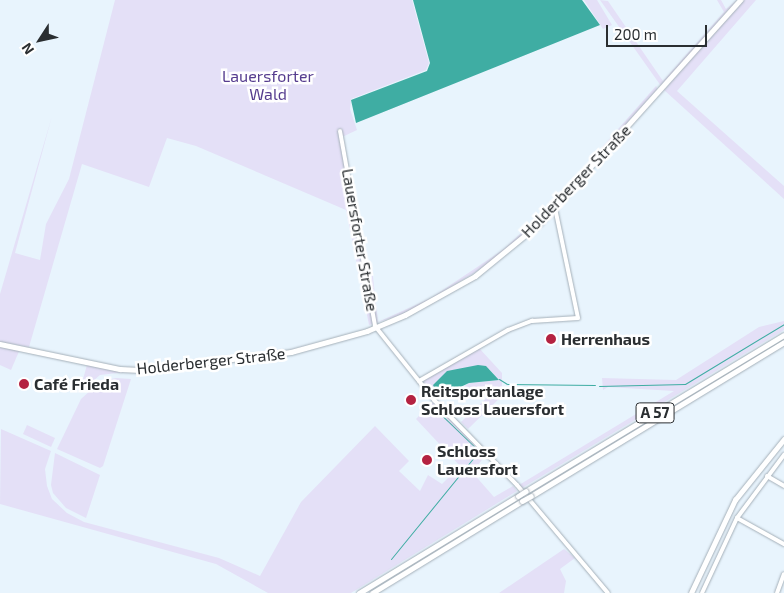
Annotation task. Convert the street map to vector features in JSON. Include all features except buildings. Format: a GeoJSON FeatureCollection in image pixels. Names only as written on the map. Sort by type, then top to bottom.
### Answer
{"type":"FeatureCollection","features":[{"type":"Feature","properties":{"kind":"highway","name":"A 57"},"geometry":{"type":"LineString","coordinates":[[359,593],[784,334]]}},
{"type":"Feature","properties":{"kind":"highway","name":"A 57"},"geometry":{"type":"LineString","coordinates":[[372,593],[784,342]]}},
{"type":"Feature","properties":{"kind":"main road","name":"Holderberger Straße"},"geometry":{"type":"LineString","coordinates":[[0,344],[120,369],[140,370],[261,358],[315,347],[377,328],[433,302],[475,276],[555,208],[740,0]]}},
{"type":"Feature","properties":{"kind":"main road"},"geometry":{"type":"LineString","coordinates":[[691,593],[735,500],[784,439]]}},
{"type":"Feature","properties":{"kind":"street","name":"Lauersforter Straße"},"geometry":{"type":"LineString","coordinates":[[340,131],[377,328],[420,381],[517,485],[608,593]]}},
{"type":"Feature","properties":{"kind":"street"},"geometry":{"type":"LineString","coordinates":[[420,381],[508,330],[532,322],[578,318],[555,208]]}},
{"type":"Feature","properties":{"kind":"street"},"geometry":{"type":"LineString","coordinates":[[702,593],[737,518],[784,455]]}},
{"type":"Feature","properties":{"kind":"street"},"geometry":{"type":"LineString","coordinates":[[767,476],[784,486]]}},
{"type":"Feature","properties":{"kind":"street"},"geometry":{"type":"LineString","coordinates":[[737,518],[784,544]]}},
{"type":"Feature","properties":{"kind":"street"},"geometry":{"type":"LineString","coordinates":[[777,593],[784,574]]}},
{"type":"Feature","properties":{"kind":"green space","name":"Lauersforter Wald"},"geometry":{"type":"Polygon","coordinates":[[[115,0],[412,0],[429,63],[426,70],[351,99],[350,109],[357,130],[340,138],[351,199],[356,200],[368,265],[372,268],[378,322],[431,298],[504,249],[553,203],[656,86],[658,90],[538,223],[486,266],[407,313],[369,325],[346,210],[196,146],[167,138],[149,187],[82,164],[29,347],[0,342],[0,294],[52,116],[15,253],[40,260],[46,224],[69,179],[115,0]]]}},
{"type":"Feature","properties":{"kind":"green space"},"geometry":{"type":"Polygon","coordinates":[[[584,0],[597,0],[612,25],[603,29],[584,0]]]}},
{"type":"Feature","properties":{"kind":"green space"},"geometry":{"type":"Polygon","coordinates":[[[600,0],[608,1],[663,81],[724,12],[717,0],[721,0],[726,9],[737,0],[661,86],[600,0]]]}},
{"type":"Feature","properties":{"kind":"green space"},"geometry":{"type":"Polygon","coordinates":[[[743,0],[756,0],[677,91],[784,186],[784,199],[664,90],[743,0]]]}},
{"type":"Feature","properties":{"kind":"green space"},"geometry":{"type":"Polygon","coordinates":[[[784,321],[784,330],[522,488],[519,485],[674,391],[608,387],[603,390],[602,378],[676,380],[759,327],[784,321]]]}},
{"type":"Feature","properties":{"kind":"green space"},"geometry":{"type":"Polygon","coordinates":[[[0,346],[20,349],[11,370],[0,365],[0,346]]]}},
{"type":"Feature","properties":{"kind":"green space"},"geometry":{"type":"Polygon","coordinates":[[[479,348],[502,373],[502,387],[435,398],[423,381],[479,348]],[[475,367],[447,371],[440,391],[462,388],[469,383],[499,380],[489,369],[475,367]]]}},
{"type":"Feature","properties":{"kind":"green space"},"geometry":{"type":"Polygon","coordinates":[[[87,365],[126,372],[100,375],[79,393],[87,365]]]}},
{"type":"Feature","properties":{"kind":"green space"},"geometry":{"type":"Polygon","coordinates":[[[116,378],[131,379],[103,466],[100,468],[57,449],[81,399],[101,381],[116,378]]]}},
{"type":"Feature","properties":{"kind":"green space"},"geometry":{"type":"Polygon","coordinates":[[[494,391],[507,391],[468,429],[461,422],[494,391]]]}},
{"type":"Feature","properties":{"kind":"green space"},"geometry":{"type":"Polygon","coordinates":[[[432,402],[486,455],[472,472],[494,497],[513,486],[517,491],[351,593],[268,593],[216,564],[0,504],[1,429],[51,451],[45,469],[47,486],[52,499],[67,513],[84,522],[219,558],[260,576],[301,502],[375,426],[409,461],[399,471],[420,491],[428,475],[442,484],[460,466],[416,419],[432,402]]]}},
{"type":"Feature","properties":{"kind":"green space"},"geometry":{"type":"Polygon","coordinates":[[[27,425],[55,438],[51,447],[23,434],[27,425]]]}},
{"type":"Feature","properties":{"kind":"green space"},"geometry":{"type":"Polygon","coordinates":[[[55,453],[100,475],[86,518],[66,508],[53,493],[51,485],[55,453]]]}},
{"type":"Feature","properties":{"kind":"green space"},"geometry":{"type":"Polygon","coordinates":[[[564,549],[575,558],[560,569],[566,581],[564,593],[499,593],[564,549]]]}},
{"type":"Feature","properties":{"kind":"shaded area"},"geometry":{"type":"Polygon","coordinates":[[[413,0],[582,0],[600,25],[356,123],[351,100],[427,71],[430,63],[413,0]]]}},
{"type":"Feature","properties":{"kind":"shaded area"},"geometry":{"type":"Polygon","coordinates":[[[478,365],[486,366],[499,380],[469,383],[452,391],[436,391],[433,385],[447,371],[478,365]]]}},
{"type":"Feature","properties":{"kind":"waterway"},"geometry":{"type":"LineString","coordinates":[[599,386],[685,384],[784,324]]}},
{"type":"Feature","properties":{"kind":"waterway"},"geometry":{"type":"LineString","coordinates":[[499,379],[507,384],[595,385]]}},
{"type":"Feature","properties":{"kind":"waterway"},"geometry":{"type":"LineString","coordinates":[[391,559],[479,451],[431,405]]}},
{"type":"Feature","properties":{"kind":"place","name":"Herrenhaus"},"geometry":{"type":"Point","coordinates":[551,339]}},
{"type":"Feature","properties":{"kind":"place","name":"Café Frieda"},"geometry":{"type":"Point","coordinates":[24,384]}},
{"type":"Feature","properties":{"kind":"place","name":"Reitsportanlage Schloss Lauersfort"},"geometry":{"type":"Point","coordinates":[411,400]}},
{"type":"Feature","properties":{"kind":"place","name":"Schloss Lauersfort"},"geometry":{"type":"Point","coordinates":[427,460]}}]}
